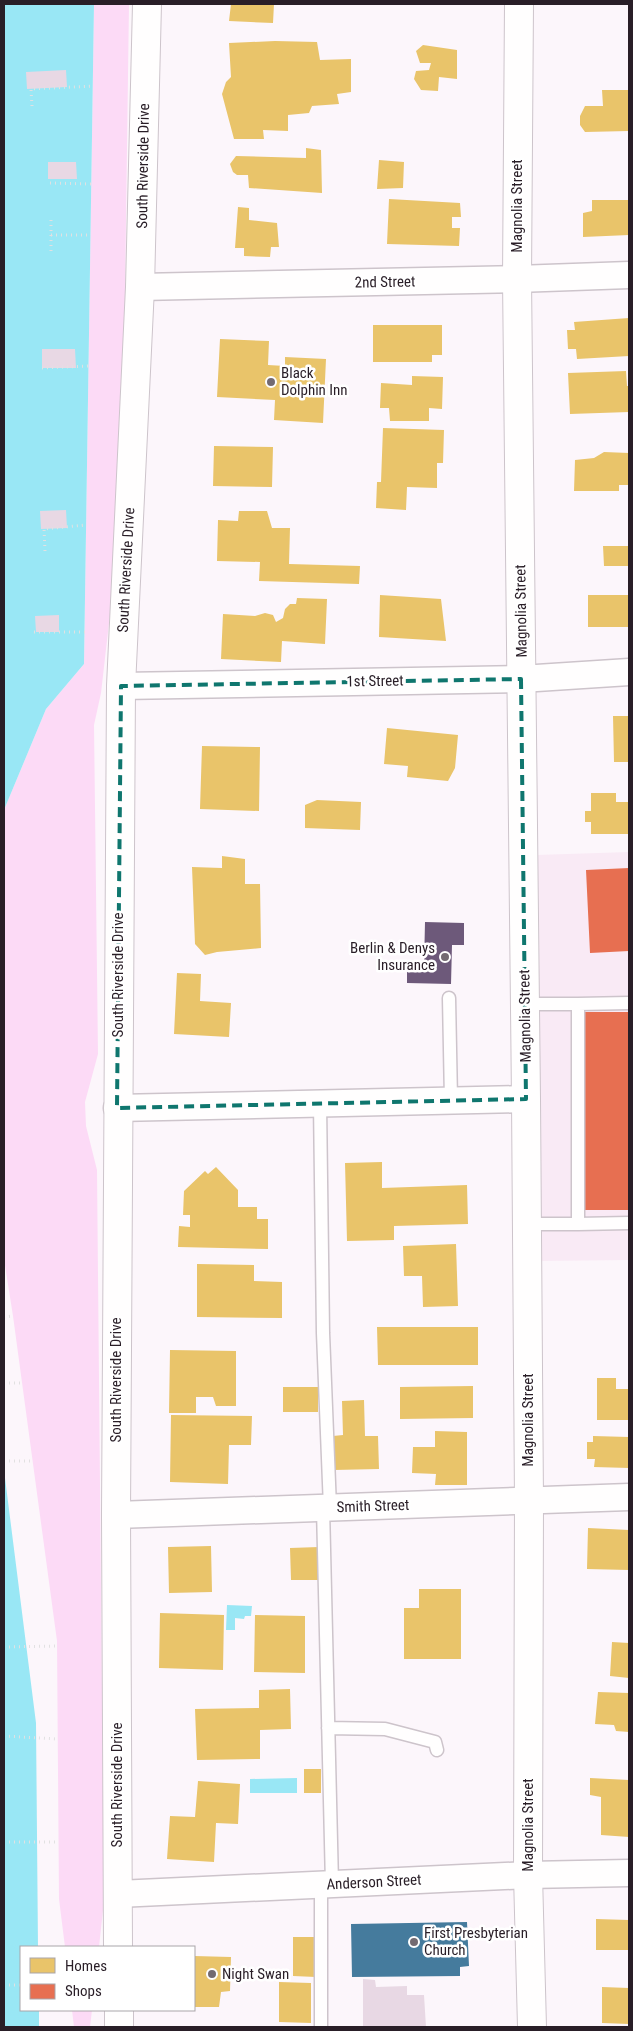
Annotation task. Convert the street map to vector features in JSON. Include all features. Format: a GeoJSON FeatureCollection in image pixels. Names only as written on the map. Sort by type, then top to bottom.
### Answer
{"type":"FeatureCollection","features":[{"type":"Feature","properties":{"kind":"street","name":"South Riverside Drive"},"geometry":{"type":"LineString","coordinates":[[118,1946],[116,1515],[120,686],[140,287],[147,4]]}},
{"type":"Feature","properties":{"kind":"street","name":"Magnolia Street"},"geometry":{"type":"LineString","coordinates":[[519,4],[517,279],[529,1501],[528,1875],[532,2027]]}},
{"type":"Feature","properties":{"kind":"street","name":"2nd Street"},"geometry":{"type":"LineString","coordinates":[[140,287],[517,279],[629,274]]}},
{"type":"Feature","properties":{"kind":"street","name":"1st Street"},"geometry":{"type":"LineString","coordinates":[[120,686],[521,679],[629,672]]}},
{"type":"Feature","properties":{"kind":"street"},"geometry":{"type":"LineString","coordinates":[[117,1108],[526,1098]]}},
{"type":"Feature","properties":{"kind":"street","name":"Smith Street"},"geometry":{"type":"LineString","coordinates":[[116,1515],[629,1497]]}},
{"type":"Feature","properties":{"kind":"street","name":"Anderson Street"},"geometry":{"type":"LineString","coordinates":[[118,1894],[528,1875],[629,1873]]}},
{"type":"Feature","properties":{"kind":"street"},"geometry":{"type":"LineString","coordinates":[[119,2011],[119,2027]]}},
{"type":"Feature","properties":{"kind":"lane"},"geometry":{"type":"LineString","coordinates":[[449,998],[450,1100]]}},
{"type":"Feature","properties":{"kind":"lane"},"geometry":{"type":"LineString","coordinates":[[525,1004],[629,1004]]}},
{"type":"Feature","properties":{"kind":"lane"},"geometry":{"type":"LineString","coordinates":[[578,1004],[578,1224]]}},
{"type":"Feature","properties":{"kind":"lane"},"geometry":{"type":"LineString","coordinates":[[320,1104],[327,1508],[328,1728],[326,1884],[321,2027]]}},
{"type":"Feature","properties":{"kind":"lane"},"geometry":{"type":"LineString","coordinates":[[527,1224],[629,1223]]}},
{"type":"Feature","properties":{"kind":"lane"},"geometry":{"type":"LineString","coordinates":[[328,1728],[384,1729],[435,1742],[437,1750]]}},
{"type":"Feature","properties":{"kind":"path"},"geometry":{"type":"LineString","coordinates":[[32,106],[31,88],[93,86]]}},
{"type":"Feature","properties":{"kind":"path"},"geometry":{"type":"LineString","coordinates":[[50,183],[91,184]]}},
{"type":"Feature","properties":{"kind":"path"},"geometry":{"type":"LineString","coordinates":[[50,220],[51,252]]}},
{"type":"Feature","properties":{"kind":"path"},"geometry":{"type":"LineString","coordinates":[[51,235],[90,235]]}},
{"type":"Feature","properties":{"kind":"path"},"geometry":{"type":"LineString","coordinates":[[42,368],[88,366]]}},
{"type":"Feature","properties":{"kind":"path"},"geometry":{"type":"LineString","coordinates":[[45,551],[44,528],[86,525]]}},
{"type":"Feature","properties":{"kind":"path"},"geometry":{"type":"LineString","coordinates":[[34,632],[84,632]]}},
{"type":"Feature","properties":{"kind":"path"},"geometry":{"type":"LineString","coordinates":[[4,1317],[13,1316]]}},
{"type":"Feature","properties":{"kind":"path"},"geometry":{"type":"LineString","coordinates":[[4,1383],[22,1383]]}},
{"type":"Feature","properties":{"kind":"path"},"geometry":{"type":"LineString","coordinates":[[4,1461],[33,1462]]}},
{"type":"Feature","properties":{"kind":"path"},"geometry":{"type":"LineString","coordinates":[[4,1647],[57,1646]]}},
{"type":"Feature","properties":{"kind":"path"},"geometry":{"type":"LineString","coordinates":[[4,1736],[57,1739]]}},
{"type":"Feature","properties":{"kind":"path"},"geometry":{"type":"LineString","coordinates":[[4,1842],[58,1842]]}},
{"type":"Feature","properties":{"kind":"path"},"geometry":{"type":"LineString","coordinates":[[4,1985],[20,1985]]}},
{"type":"Feature","properties":{"kind":"highlighted area"},"geometry":{"type":"Polygon","coordinates":[[[521,679],[526,1099],[117,1108],[121,686],[521,679]]]}},
{"type":"Feature","properties":{"kind":"shaded area"},"geometry":{"type":"Polygon","coordinates":[[[94,4],[129,4],[122,509],[101,693],[94,725],[98,1054],[85,1102],[86,1126],[97,1170],[104,1901],[99,1946],[65,1946],[59,1899],[57,1641],[4,1259],[4,810],[46,709],[84,664],[94,4]]]}},
{"type":"Feature","properties":{"kind":"shaded area"},"geometry":{"type":"Polygon","coordinates":[[[629,852],[629,1260],[540,1261],[536,855],[629,852]]]}},
{"type":"Feature","properties":{"kind":"shaded area"},"geometry":{"type":"Polygon","coordinates":[[[72,2011],[92,2011],[90,2027],[74,2027],[72,2011]]]}},
{"type":"Feature","properties":{"kind":"water"},"geometry":{"type":"Polygon","coordinates":[[[4,4],[94,4],[84,664],[46,709],[4,810],[4,4]]]}},
{"type":"Feature","properties":{"kind":"water"},"geometry":{"type":"Polygon","coordinates":[[[4,1470],[36,1723],[38,1946],[20,1946],[20,2011],[39,2011],[39,2027],[4,2027],[4,1470]]]}},
{"type":"Feature","properties":{"kind":"water"},"geometry":{"type":"Polygon","coordinates":[[[227,1605],[252,1606],[251,1616],[245,1616],[244,1619],[235,1618],[235,1630],[226,1630],[227,1605]]]}},
{"type":"Feature","properties":{"kind":"water"},"geometry":{"type":"Polygon","coordinates":[[[297,1778],[297,1793],[250,1793],[250,1779],[297,1778]]]}},
{"type":"Feature","properties":{"kind":"building: Homes"},"geometry":{"type":"Polygon","coordinates":[[[231,4],[274,4],[273,23],[229,21],[231,4]]]}},
{"type":"Feature","properties":{"kind":"building: Homes"},"geometry":{"type":"Polygon","coordinates":[[[317,42],[320,60],[351,59],[351,92],[337,94],[339,104],[312,106],[309,113],[288,115],[288,131],[263,130],[264,139],[234,139],[222,94],[226,82],[231,77],[229,43],[317,42]]]}},
{"type":"Feature","properties":{"kind":"building: Homes"},"geometry":{"type":"Polygon","coordinates":[[[423,45],[457,50],[457,79],[439,77],[438,91],[421,90],[414,79],[416,71],[429,70],[431,63],[420,63],[416,51],[423,45]]]}},
{"type":"Feature","properties":{"kind":"building: Homes"},"geometry":{"type":"Polygon","coordinates":[[[602,90],[629,90],[629,131],[585,132],[580,125],[580,116],[585,106],[603,106],[602,90]]]}},
{"type":"Feature","properties":{"kind":"building: Homes"},"geometry":{"type":"Polygon","coordinates":[[[306,148],[321,150],[322,193],[249,188],[248,175],[237,175],[233,172],[230,164],[236,156],[306,158],[306,148]]]}},
{"type":"Feature","properties":{"kind":"building: Homes"},"geometry":{"type":"Polygon","coordinates":[[[379,160],[404,162],[403,188],[377,189],[379,160]]]}},
{"type":"Feature","properties":{"kind":"building: Homes"},"geometry":{"type":"Polygon","coordinates":[[[389,199],[460,203],[461,217],[452,217],[452,228],[460,228],[459,246],[387,244],[389,199]]]}},
{"type":"Feature","properties":{"kind":"building: Homes"},"geometry":{"type":"Polygon","coordinates":[[[592,200],[629,200],[629,235],[583,237],[583,213],[592,211],[592,200]]]}},
{"type":"Feature","properties":{"kind":"building: Homes"},"geometry":{"type":"Polygon","coordinates":[[[238,207],[249,208],[249,220],[277,223],[279,247],[271,247],[270,257],[244,256],[244,248],[235,248],[238,207]]]}},
{"type":"Feature","properties":{"kind":"building: Homes"},"geometry":{"type":"Polygon","coordinates":[[[629,318],[629,356],[577,359],[576,349],[568,349],[567,330],[575,330],[574,322],[629,318]]]}},
{"type":"Feature","properties":{"kind":"building: Homes"},"geometry":{"type":"Polygon","coordinates":[[[373,325],[442,325],[442,355],[432,355],[432,362],[373,362],[373,325]]]}},
{"type":"Feature","properties":{"kind":"building: Homes","name":"Black Dolphin Inn"},"geometry":{"type":"Polygon","coordinates":[[[220,339],[269,341],[268,365],[285,366],[285,357],[326,359],[323,423],[274,420],[275,400],[217,397],[220,339]]]}},
{"type":"Feature","properties":{"kind":"building: Homes"},"geometry":{"type":"Polygon","coordinates":[[[626,371],[627,386],[629,386],[629,412],[570,414],[568,373],[626,371]]]}},
{"type":"Feature","properties":{"kind":"building: Homes"},"geometry":{"type":"Polygon","coordinates":[[[412,376],[443,377],[442,409],[429,408],[429,421],[390,421],[389,408],[380,408],[381,383],[412,385],[412,376]]]}},
{"type":"Feature","properties":{"kind":"building: Homes"},"geometry":{"type":"Polygon","coordinates":[[[383,428],[444,430],[443,463],[437,463],[437,488],[407,487],[406,510],[376,508],[377,482],[381,482],[383,428]]]}},
{"type":"Feature","properties":{"kind":"building: Homes"},"geometry":{"type":"Polygon","coordinates":[[[214,446],[273,447],[272,487],[213,486],[214,446]]]}},
{"type":"Feature","properties":{"kind":"building: Homes"},"geometry":{"type":"Polygon","coordinates":[[[604,452],[629,453],[629,485],[619,485],[619,491],[574,491],[575,460],[594,458],[604,452]]]}},
{"type":"Feature","properties":{"kind":"building: Homes"},"geometry":{"type":"Polygon","coordinates":[[[239,511],[267,511],[272,528],[290,528],[289,564],[360,566],[359,584],[259,581],[260,562],[217,561],[218,520],[238,521],[239,511]]]}},
{"type":"Feature","properties":{"kind":"building: Homes"},"geometry":{"type":"Polygon","coordinates":[[[603,546],[629,546],[629,566],[604,566],[603,546]]]}},
{"type":"Feature","properties":{"kind":"building: Homes"},"geometry":{"type":"Polygon","coordinates":[[[380,595],[441,599],[446,641],[379,637],[380,595]]]}},
{"type":"Feature","properties":{"kind":"building: Homes"},"geometry":{"type":"Polygon","coordinates":[[[588,595],[629,595],[629,627],[588,627],[588,595]]]}},
{"type":"Feature","properties":{"kind":"building: Homes"},"geometry":{"type":"Polygon","coordinates":[[[297,598],[327,599],[325,644],[282,641],[281,662],[221,659],[223,614],[255,616],[265,613],[273,615],[276,622],[283,618],[285,609],[290,604],[296,604],[297,598]]]}},
{"type":"Feature","properties":{"kind":"building: Homes"},"geometry":{"type":"Polygon","coordinates":[[[613,716],[629,716],[629,762],[614,762],[613,716]]]}},
{"type":"Feature","properties":{"kind":"building: Homes"},"geometry":{"type":"Polygon","coordinates":[[[387,728],[458,735],[455,768],[448,781],[407,777],[408,766],[384,764],[387,728]]]}},
{"type":"Feature","properties":{"kind":"building: Homes"},"geometry":{"type":"Polygon","coordinates":[[[202,746],[260,747],[259,811],[200,809],[202,746]]]}},
{"type":"Feature","properties":{"kind":"building: Homes"},"geometry":{"type":"Polygon","coordinates":[[[591,793],[616,793],[616,802],[629,802],[629,834],[591,834],[591,822],[585,822],[585,811],[591,811],[591,793]]]}},
{"type":"Feature","properties":{"kind":"building: Homes"},"geometry":{"type":"Polygon","coordinates":[[[317,800],[361,802],[360,830],[305,828],[305,805],[317,800]]]}},
{"type":"Feature","properties":{"kind":"building: Homes"},"geometry":{"type":"Polygon","coordinates":[[[222,856],[245,859],[245,884],[260,884],[261,948],[205,955],[195,944],[192,867],[222,868],[222,856]]]}},
{"type":"Feature","properties":{"kind":"building: Homes"},"geometry":{"type":"Polygon","coordinates":[[[177,973],[201,974],[200,1001],[231,1003],[229,1037],[174,1034],[177,973]]]}},
{"type":"Feature","properties":{"kind":"building: Homes"},"geometry":{"type":"Polygon","coordinates":[[[382,1162],[382,1188],[467,1185],[468,1224],[394,1226],[394,1240],[347,1241],[345,1163],[382,1162]]]}},
{"type":"Feature","properties":{"kind":"building: Homes"},"geometry":{"type":"Polygon","coordinates":[[[216,1167],[238,1190],[238,1207],[257,1207],[257,1219],[268,1219],[268,1249],[178,1247],[179,1226],[190,1227],[190,1215],[183,1215],[184,1191],[205,1171],[208,1174],[216,1167]]]}},
{"type":"Feature","properties":{"kind":"building: Homes"},"geometry":{"type":"Polygon","coordinates":[[[456,1244],[458,1306],[423,1307],[422,1276],[404,1276],[403,1246],[456,1244]]]}},
{"type":"Feature","properties":{"kind":"building: Homes"},"geometry":{"type":"Polygon","coordinates":[[[197,1264],[254,1265],[254,1281],[282,1282],[282,1318],[197,1317],[197,1264]]]}},
{"type":"Feature","properties":{"kind":"building: Homes"},"geometry":{"type":"Polygon","coordinates":[[[377,1327],[478,1327],[478,1365],[378,1365],[377,1327]]]}},
{"type":"Feature","properties":{"kind":"building: Homes"},"geometry":{"type":"Polygon","coordinates":[[[170,1350],[236,1351],[236,1406],[216,1406],[213,1397],[196,1397],[196,1413],[169,1413],[170,1350]]]}},
{"type":"Feature","properties":{"kind":"building: Homes"},"geometry":{"type":"Polygon","coordinates":[[[597,1378],[616,1378],[616,1389],[629,1389],[629,1420],[597,1420],[597,1378]]]}},
{"type":"Feature","properties":{"kind":"building: Homes"},"geometry":{"type":"Polygon","coordinates":[[[473,1386],[473,1418],[400,1419],[400,1387],[473,1386]]]}},
{"type":"Feature","properties":{"kind":"building: Homes"},"geometry":{"type":"Polygon","coordinates":[[[283,1387],[318,1387],[318,1412],[283,1412],[283,1387]]]}},
{"type":"Feature","properties":{"kind":"building: Homes"},"geometry":{"type":"Polygon","coordinates":[[[364,1400],[365,1436],[378,1436],[379,1469],[334,1470],[333,1436],[343,1435],[342,1401],[364,1400]]]}},
{"type":"Feature","properties":{"kind":"building: Homes"},"geometry":{"type":"Polygon","coordinates":[[[171,1415],[252,1416],[251,1445],[229,1445],[228,1484],[170,1482],[171,1415]]]}},
{"type":"Feature","properties":{"kind":"building: Homes"},"geometry":{"type":"Polygon","coordinates":[[[435,1431],[467,1432],[467,1485],[435,1485],[436,1474],[412,1473],[413,1447],[435,1447],[435,1431]]]}},
{"type":"Feature","properties":{"kind":"building: Homes"},"geometry":{"type":"Polygon","coordinates":[[[593,1436],[629,1437],[629,1468],[594,1467],[595,1459],[587,1459],[587,1442],[593,1442],[593,1436]]]}},
{"type":"Feature","properties":{"kind":"building: Homes"},"geometry":{"type":"Polygon","coordinates":[[[588,1528],[629,1530],[629,1570],[587,1569],[588,1528]]]}},
{"type":"Feature","properties":{"kind":"building: Homes"},"geometry":{"type":"Polygon","coordinates":[[[211,1546],[212,1592],[169,1593],[168,1547],[211,1546]]]}},
{"type":"Feature","properties":{"kind":"building: Homes"},"geometry":{"type":"Polygon","coordinates":[[[319,1547],[319,1580],[291,1580],[290,1548],[319,1547]]]}},
{"type":"Feature","properties":{"kind":"building: Homes"},"geometry":{"type":"Polygon","coordinates":[[[419,1589],[461,1589],[461,1659],[404,1659],[404,1608],[419,1608],[419,1589]]]}},
{"type":"Feature","properties":{"kind":"building: Homes"},"geometry":{"type":"Polygon","coordinates":[[[160,1613],[224,1615],[223,1670],[159,1668],[160,1613]]]}},
{"type":"Feature","properties":{"kind":"building: Homes"},"geometry":{"type":"Polygon","coordinates":[[[255,1615],[305,1616],[305,1673],[254,1672],[255,1615]]]}},
{"type":"Feature","properties":{"kind":"building: Homes"},"geometry":{"type":"Polygon","coordinates":[[[612,1642],[629,1643],[629,1678],[610,1676],[612,1642]]]}},
{"type":"Feature","properties":{"kind":"building: Homes"},"geometry":{"type":"Polygon","coordinates":[[[290,1689],[291,1729],[260,1730],[260,1759],[197,1760],[195,1709],[259,1708],[259,1690],[290,1689]]]}},
{"type":"Feature","properties":{"kind":"building: Homes"},"geometry":{"type":"Polygon","coordinates":[[[598,1692],[629,1693],[629,1732],[616,1731],[614,1725],[595,1724],[598,1692]]]}},
{"type":"Feature","properties":{"kind":"building: Homes"},"geometry":{"type":"Polygon","coordinates":[[[304,1769],[321,1769],[321,1793],[304,1793],[304,1769]]]}},
{"type":"Feature","properties":{"kind":"building: Homes"},"geometry":{"type":"Polygon","coordinates":[[[590,1778],[629,1780],[629,1837],[601,1835],[601,1797],[590,1795],[590,1778]]]}},
{"type":"Feature","properties":{"kind":"building: Homes"},"geometry":{"type":"Polygon","coordinates":[[[198,1781],[240,1784],[238,1824],[216,1823],[214,1862],[167,1859],[170,1816],[195,1817],[198,1781]]]}},
{"type":"Feature","properties":{"kind":"building: Homes"},"geometry":{"type":"Polygon","coordinates":[[[596,1919],[629,1920],[629,1950],[596,1950],[596,1919]]]}},
{"type":"Feature","properties":{"kind":"building: Homes"},"geometry":{"type":"Polygon","coordinates":[[[293,1937],[315,1937],[316,1977],[293,1976],[293,1937]]]}},
{"type":"Feature","properties":{"kind":"building: Homes","name":"Night Swan"},"geometry":{"type":"Polygon","coordinates":[[[195,1956],[231,1957],[230,1991],[221,1992],[219,2007],[195,2007],[195,1956]]]}},
{"type":"Feature","properties":{"kind":"building: Homes"},"geometry":{"type":"Polygon","coordinates":[[[279,1982],[311,1983],[311,2023],[279,2022],[279,1982]]]}},
{"type":"Feature","properties":{"kind":"building: Homes"},"geometry":{"type":"Polygon","coordinates":[[[602,1987],[629,1988],[629,2024],[602,2023],[602,1987]]]}},
{"type":"Feature","properties":{"kind":"building: Shops"},"geometry":{"type":"Polygon","coordinates":[[[629,868],[629,951],[590,953],[586,870],[629,868]]]}},
{"type":"Feature","properties":{"kind":"building: Shops"},"geometry":{"type":"Polygon","coordinates":[[[585,1012],[629,1012],[629,1210],[585,1210],[585,1012]]]}},
{"type":"Feature","properties":{"kind":"building: Offices"},"geometry":{"type":"Polygon","coordinates":[[[425,922],[464,923],[464,945],[452,945],[451,984],[407,983],[407,966],[424,966],[425,922]]]}},
{"type":"Feature","properties":{"kind":"building: Public"},"geometry":{"type":"Polygon","coordinates":[[[467,1922],[469,1966],[460,1967],[460,1976],[352,1977],[351,1924],[467,1922]]]}},
{"type":"Feature","properties":{"kind":"building: Other"},"geometry":{"type":"Polygon","coordinates":[[[66,70],[67,87],[27,89],[26,72],[66,70]]]}},
{"type":"Feature","properties":{"kind":"building: Other"},"geometry":{"type":"Polygon","coordinates":[[[48,162],[76,162],[77,179],[48,179],[48,162]]]}},
{"type":"Feature","properties":{"kind":"building: Other"},"geometry":{"type":"Polygon","coordinates":[[[42,349],[75,349],[76,368],[42,368],[42,349]]]}},
{"type":"Feature","properties":{"kind":"building: Other"},"geometry":{"type":"Polygon","coordinates":[[[66,510],[67,528],[41,529],[40,511],[66,510]]]}},
{"type":"Feature","properties":{"kind":"building: Other"},"geometry":{"type":"Polygon","coordinates":[[[59,615],[59,632],[36,632],[35,616],[59,615]]]}},
{"type":"Feature","properties":{"kind":"building: Other"},"geometry":{"type":"Polygon","coordinates":[[[363,1979],[375,1980],[376,1987],[407,1986],[407,1995],[424,1995],[426,2027],[363,2027],[363,1979]]]}},
{"type":"Feature","properties":{"kind":"place","name":"Black Dolphin Inn"},"geometry":{"type":"Point","coordinates":[271,382]}},
{"type":"Feature","properties":{"kind":"place","name":"Berlin & Denys Insurance"},"geometry":{"type":"Point","coordinates":[445,957]}},
{"type":"Feature","properties":{"kind":"place","name":"First Presbyterian Church"},"geometry":{"type":"Point","coordinates":[414,1942]}},
{"type":"Feature","properties":{"kind":"place","name":"Night Swan"},"geometry":{"type":"Point","coordinates":[212,1974]}}]}
